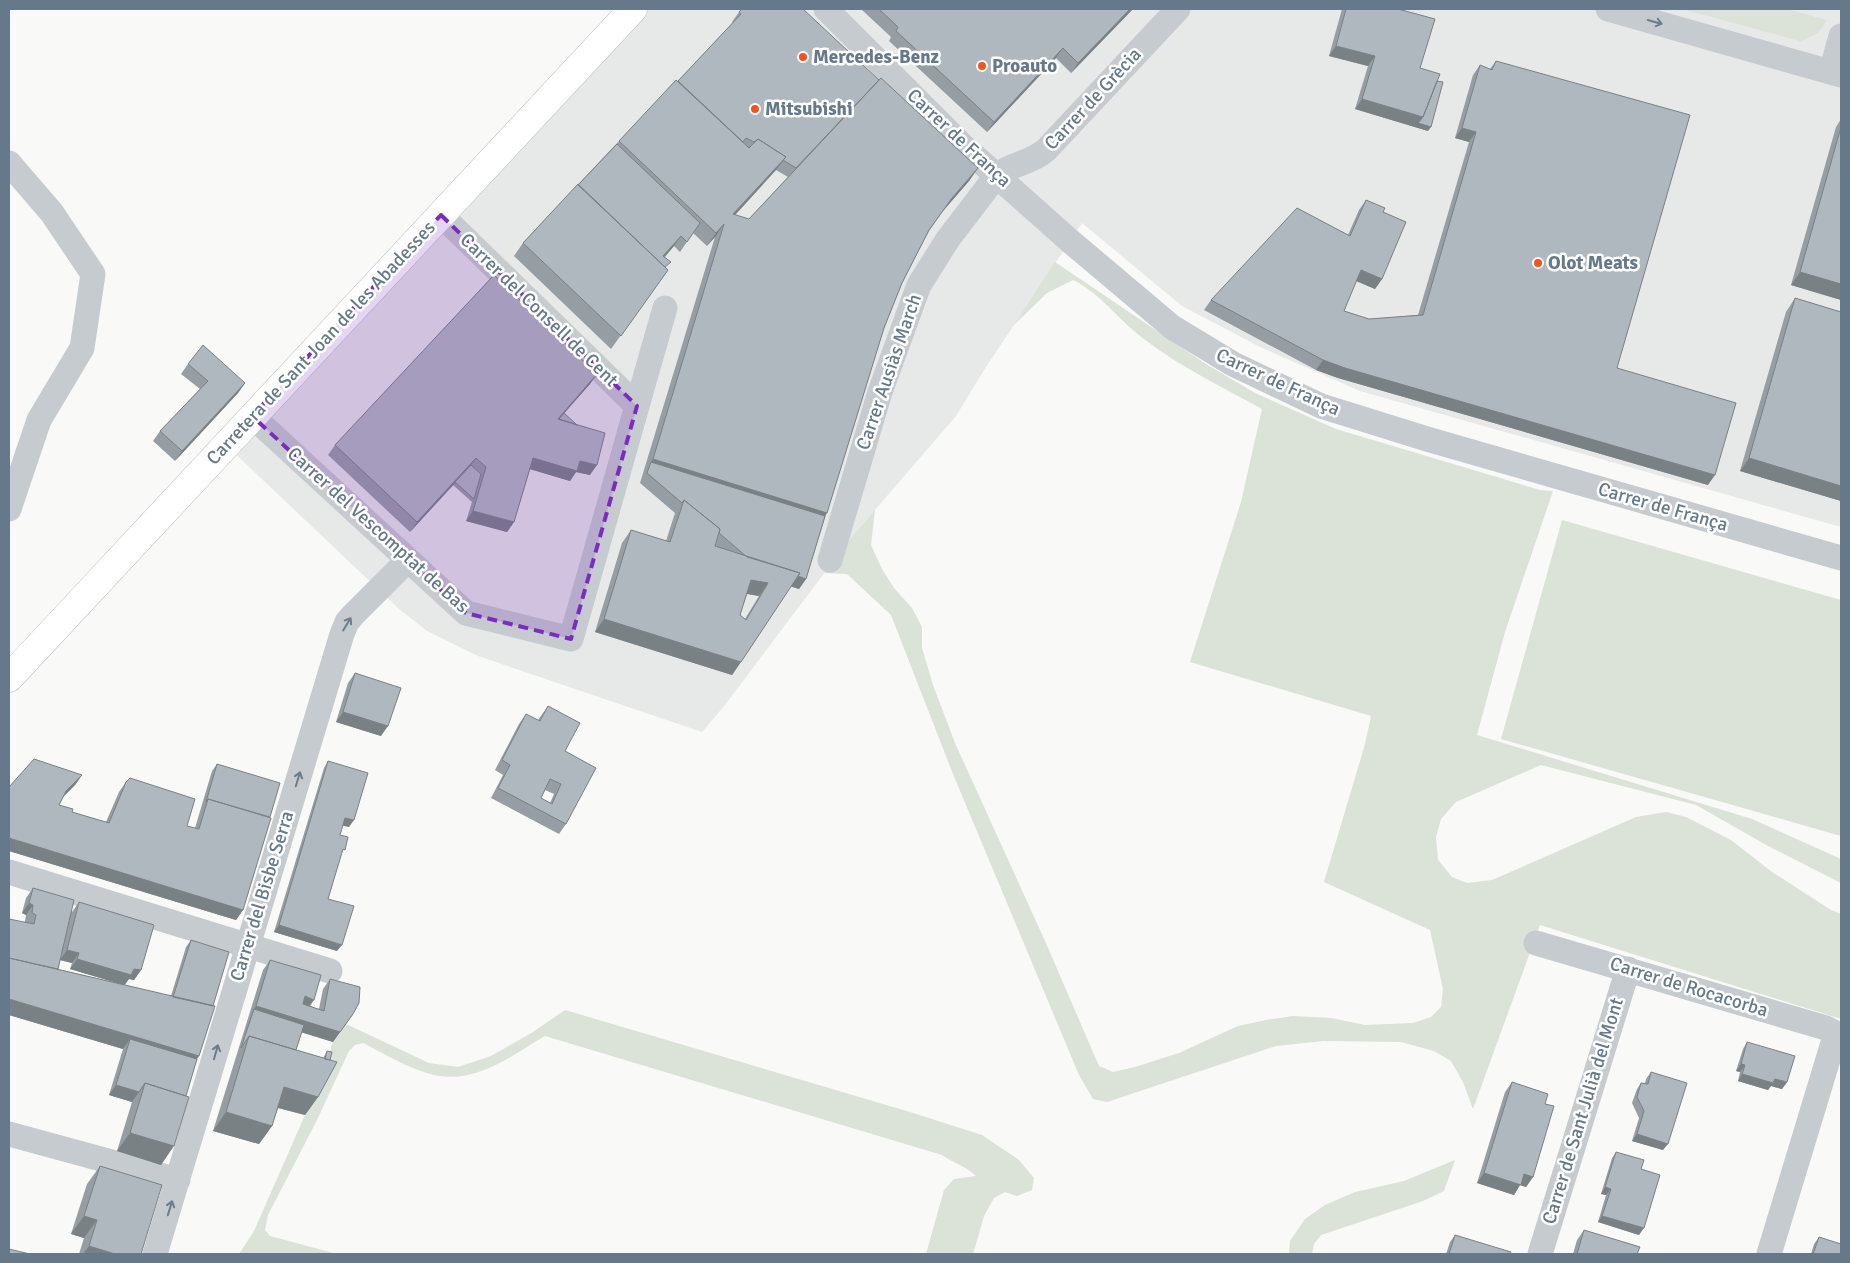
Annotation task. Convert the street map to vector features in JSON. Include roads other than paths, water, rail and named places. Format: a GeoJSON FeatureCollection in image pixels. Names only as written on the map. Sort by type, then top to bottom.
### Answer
{"type":"FeatureCollection","features":[{"type":"Feature","properties":{"kind":"main road","name":"Carretera de Sant Joan de les Abadesses"},"geometry":{"type":"LineString","coordinates":[[9,678],[632,9]]}},
{"type":"Feature","properties":{"kind":"street","name":"Carrer de França"},"geometry":{"type":"LineString","coordinates":[[826,9],[962,145],[1070,241],[1172,327],[1233,364],[1321,406],[1427,439],[1841,558]]}},
{"type":"Feature","properties":{"kind":"street","name":"Carrer de Grècia"},"geometry":{"type":"LineString","coordinates":[[998,176],[1008,168],[1035,158],[1046,150],[1178,9]]}},
{"type":"Feature","properties":{"kind":"street"},"geometry":{"type":"LineString","coordinates":[[1608,9],[1836,74],[1841,36]]}},
{"type":"Feature","properties":{"kind":"street"},"geometry":{"type":"LineString","coordinates":[[9,162],[52,214],[93,274],[82,348],[39,420],[9,509]]}},
{"type":"Feature","properties":{"kind":"street","name":"Carrer Ausiàs March"},"geometry":{"type":"LineString","coordinates":[[830,560],[880,392],[919,285],[948,239],[998,176]]}},
{"type":"Feature","properties":{"kind":"street","name":"Carrer del Consell de Cent"},"geometry":{"type":"LineString","coordinates":[[441,215],[637,406]]}},
{"type":"Feature","properties":{"kind":"street","name":"Carrer del Consell de Cent"},"geometry":{"type":"LineString","coordinates":[[571,639],[665,308]]}},
{"type":"Feature","properties":{"kind":"street","name":"Carrer del Vescomptat de Bas"},"geometry":{"type":"LineString","coordinates":[[252,416],[466,613],[571,639]]}},
{"type":"Feature","properties":{"kind":"street","name":"Carrer del Bisbe Serra"},"geometry":{"type":"LineString","coordinates":[[156,1254],[247,945],[342,634],[347,622],[353,615],[408,560]]}},
{"type":"Feature","properties":{"kind":"street"},"geometry":{"type":"LineString","coordinates":[[9,872],[330,971]]}},
{"type":"Feature","properties":{"kind":"street","name":"Carrer de Rocacorba"},"geometry":{"type":"LineString","coordinates":[[1536,943],[1628,968],[1826,1028],[1838,1034]]}},
{"type":"Feature","properties":{"kind":"street","name":"Carrer de Sant Julià del Mont"},"geometry":{"type":"LineString","coordinates":[[1540,1254],[1628,968]]}},
{"type":"Feature","properties":{"kind":"street"},"geometry":{"type":"LineString","coordinates":[[1769,1254],[1838,1034]]}},
{"type":"Feature","properties":{"kind":"street"},"geometry":{"type":"LineString","coordinates":[[9,1134],[178,1180]]}},
{"type":"Feature","properties":{"kind":"place","name":"Mercedes-Benz"},"geometry":{"type":"Point","coordinates":[803,57]}},
{"type":"Feature","properties":{"kind":"place","name":"Proauto"},"geometry":{"type":"Point","coordinates":[982,66]}},
{"type":"Feature","properties":{"kind":"place","name":"Mitsubishi"},"geometry":{"type":"Point","coordinates":[755,109]}},
{"type":"Feature","properties":{"kind":"place","name":"Olot Meats"},"geometry":{"type":"Point","coordinates":[1538,263]}}]}
